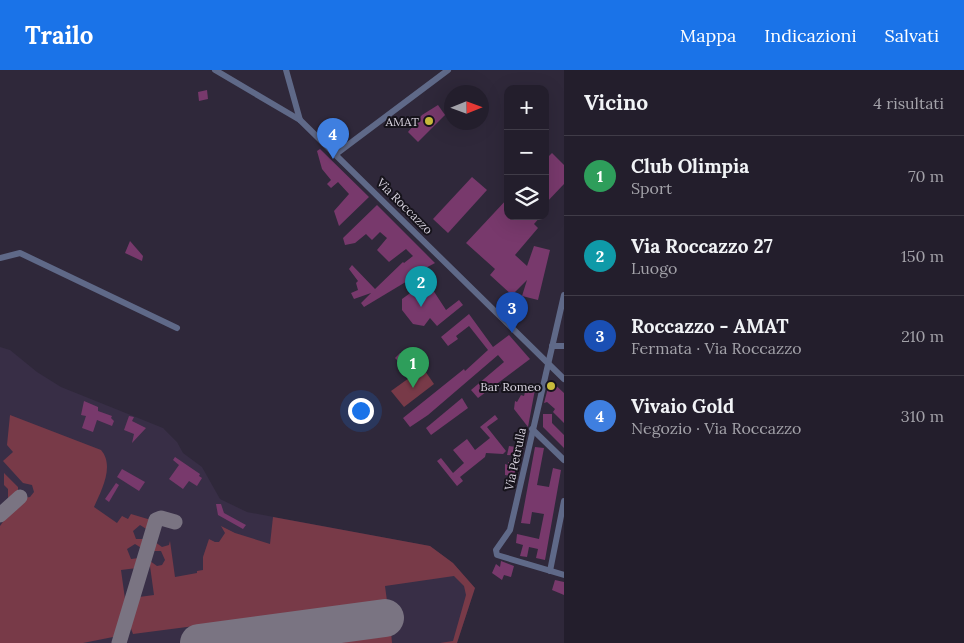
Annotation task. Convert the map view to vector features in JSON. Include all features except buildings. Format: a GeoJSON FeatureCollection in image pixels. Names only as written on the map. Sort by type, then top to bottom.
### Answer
{"type":"FeatureCollection","features":[{"type":"Feature","properties":{"kind":"street","name":"Via Roccazzo"},"geometry":{"type":"LineString","coordinates":[[215,70],[300,120],[564,379]]}},
{"type":"Feature","properties":{"kind":"street"},"geometry":{"type":"LineString","coordinates":[[286,70],[300,120]]}},
{"type":"Feature","properties":{"kind":"street"},"geometry":{"type":"LineString","coordinates":[[336,154],[448,70]]}},
{"type":"Feature","properties":{"kind":"street"},"geometry":{"type":"LineString","coordinates":[[0,258],[20,253],[177,328]]}},
{"type":"Feature","properties":{"kind":"street","name":"Via Petrulla"},"geometry":{"type":"LineString","coordinates":[[550,572],[497,555],[496,550],[510,530],[564,295]]}},
{"type":"Feature","properties":{"kind":"street"},"geometry":{"type":"LineString","coordinates":[[552,346],[564,346]]}},
{"type":"Feature","properties":{"kind":"street"},"geometry":{"type":"LineString","coordinates":[[532,429],[564,459]]}},
{"type":"Feature","properties":{"kind":"street"},"geometry":{"type":"LineString","coordinates":[[564,501],[550,572],[564,575]]}},
{"type":"Feature","properties":{"kind":"shaded area"},"geometry":{"type":"Polygon","coordinates":[[[0,347],[10,350],[37,372],[61,387],[163,428],[177,442],[183,453],[202,467],[220,499],[247,512],[430,546],[453,563],[475,588],[457,643],[0,643],[0,347]]]}},
{"type":"Feature","properties":{"kind":"shaded area"},"geometry":{"type":"Polygon","coordinates":[[[423,368],[434,384],[404,407],[391,391],[423,368]]]}},
{"type":"Feature","properties":{"kind":"shaded area"},"geometry":{"type":"Polygon","coordinates":[[[10,415],[101,450],[107,463],[107,471],[94,507],[117,523],[122,516],[128,519],[131,514],[151,520],[148,530],[140,525],[133,531],[136,539],[145,539],[143,549],[135,544],[127,549],[131,559],[139,558],[137,568],[121,570],[125,599],[128,599],[119,629],[113,637],[83,643],[0,643],[0,526],[12,509],[24,498],[30,497],[34,492],[32,485],[23,483],[3,461],[13,452],[7,445],[10,415]]]}},
{"type":"Feature","properties":{"kind":"shaded area"},"geometry":{"type":"Polygon","coordinates":[[[4,473],[18,487],[18,492],[8,501],[8,489],[4,485],[4,473]]]}},
{"type":"Feature","properties":{"kind":"shaded area"},"geometry":{"type":"Polygon","coordinates":[[[273,517],[430,546],[453,563],[475,588],[457,643],[440,643],[453,641],[466,595],[464,586],[454,576],[385,586],[387,601],[133,634],[130,626],[139,597],[154,595],[150,566],[148,566],[150,561],[157,566],[162,565],[165,560],[161,551],[153,551],[155,542],[162,547],[169,545],[170,541],[175,577],[197,573],[197,571],[203,570],[203,557],[209,539],[219,542],[225,533],[221,526],[235,533],[270,544],[273,517]]]}},
{"type":"Feature","properties":{"kind":"shaded area"},"geometry":{"type":"Polygon","coordinates":[[[391,632],[392,643],[311,643],[391,632]]]}},
{"type":"Feature","properties":{"kind":"taxiway"},"geometry":{"type":"LineString","coordinates":[[0,515],[20,497]]}},
{"type":"Feature","properties":{"kind":"taxiway"},"geometry":{"type":"LineString","coordinates":[[119,643],[156,520],[161,518],[175,522]]}},
{"type":"Feature","properties":{"kind":"runway"},"geometry":{"type":"LineString","coordinates":[[199,643],[385,618]]}},
{"type":"Feature","properties":{"kind":"place","name":"AMAT"},"geometry":{"type":"Point","coordinates":[429,121]}},
{"type":"Feature","properties":{"kind":"place","name":"Vivaio Gold"},"geometry":{"type":"Point","coordinates":[333,159]}},
{"type":"Feature","properties":{"kind":"place","name":"Via Roccazzo 27"},"geometry":{"type":"Point","coordinates":[421,307]}},
{"type":"Feature","properties":{"kind":"place","name":"Roccazzo - AMAT"},"geometry":{"type":"Point","coordinates":[512,333]}},
{"type":"Feature","properties":{"kind":"place","name":"Bar Romeo"},"geometry":{"type":"Point","coordinates":[551,386]}},
{"type":"Feature","properties":{"kind":"place","name":"Club Olimpia"},"geometry":{"type":"Point","coordinates":[413,388]}}]}
